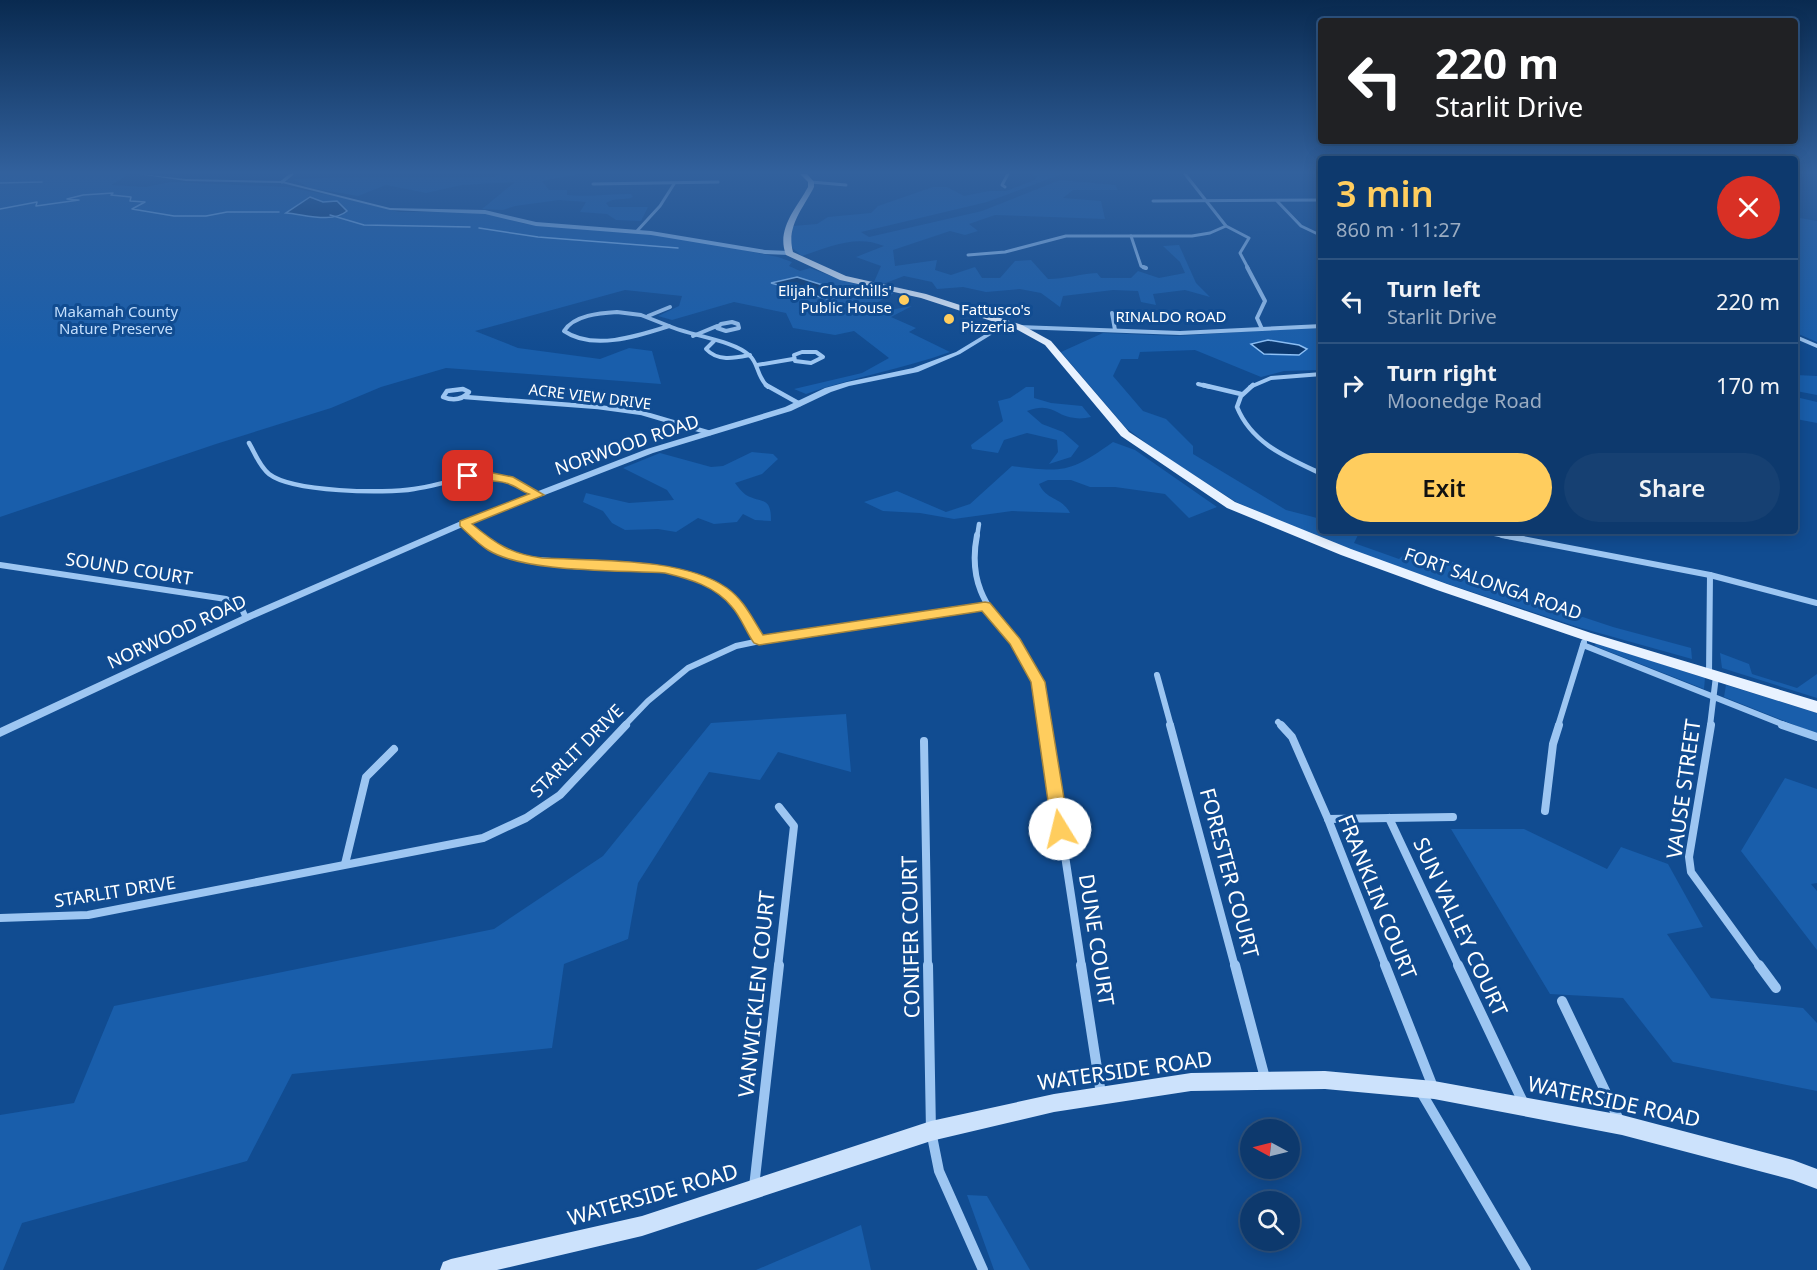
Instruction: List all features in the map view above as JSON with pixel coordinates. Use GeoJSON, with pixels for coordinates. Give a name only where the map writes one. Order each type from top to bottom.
{"type":"FeatureCollection","features":[{"type":"Feature","properties":{"kind":"main road"},"geometry":{"type":"LineString","coordinates":[[788,233],[786,245],[789,253]]}},
{"type":"Feature","properties":{"kind":"main road","name":"FORT SALONGA ROAD"},"geometry":{"type":"LineString","coordinates":[[789,253],[843,278],[923,296],[1013,325],[1048,343],[1125,434],[1231,505],[1346,552],[1585,640],[1713,675],[1817,707]]}},
{"type":"Feature","properties":{"kind":"main road","name":"WATERSIDE ROAD"},"geometry":{"type":"LineString","coordinates":[[451,1270],[622,1231],[931,1131],[1054,1103],[1191,1082],[1325,1080],[1426,1089],[1622,1125],[1782,1166],[1817,1179]]}},
{"type":"Feature","properties":{"kind":"street"},"geometry":{"type":"LineString","coordinates":[[657,233],[765,252],[789,253]]}},
{"type":"Feature","properties":{"kind":"street"},"geometry":{"type":"LineString","coordinates":[[968,255],[992,256],[1076,235],[1192,236],[1205,233]]}},
{"type":"Feature","properties":{"kind":"street"},"geometry":{"type":"LineString","coordinates":[[1241,233],[1249,237],[1240,253],[1265,301],[1257,318],[1262,329]]}},
{"type":"Feature","properties":{"kind":"street"},"geometry":{"type":"LineString","coordinates":[[1131,236],[1141,266],[1146,268]]}},
{"type":"Feature","properties":{"kind":"street"},"geometry":{"type":"LineString","coordinates":[[648,316],[670,307]]}},
{"type":"Feature","properties":{"kind":"street"},"geometry":{"type":"LineString","coordinates":[[670,326],[643,335],[609,340],[577,338],[564,331],[572,323],[594,315],[627,312],[648,316],[693,336],[738,347],[750,355],[757,365],[757,373],[761,380],[777,392],[800,404]]}},
{"type":"Feature","properties":{"kind":"street"},"geometry":{"type":"LineString","coordinates":[[1112,313],[1115,330]]}},
{"type":"Feature","properties":{"kind":"street"},"geometry":{"type":"LineString","coordinates":[[693,336],[717,326],[732,322],[740,326],[726,331],[719,330],[717,326]]}},
{"type":"Feature","properties":{"kind":"street","name":"RINALDO ROAD"},"geometry":{"type":"LineString","coordinates":[[1013,325],[1188,333],[1318,326]]}},
{"type":"Feature","properties":{"kind":"street","name":"NORWOOD ROAD"},"geometry":{"type":"LineString","coordinates":[[0,733],[246,618],[464,523],[650,451],[800,404],[828,390],[915,370],[958,353],[1013,325]]}},
{"type":"Feature","properties":{"kind":"street"},"geometry":{"type":"LineString","coordinates":[[1798,338],[1817,346]]}},
{"type":"Feature","properties":{"kind":"street"},"geometry":{"type":"LineString","coordinates":[[714,341],[706,349],[715,356],[732,358],[750,355]]}},
{"type":"Feature","properties":{"kind":"street"},"geometry":{"type":"LineString","coordinates":[[757,365],[793,359],[798,362],[811,363],[823,357],[820,353],[807,351],[797,353],[793,359]]}},
{"type":"Feature","properties":{"kind":"street"},"geometry":{"type":"LineString","coordinates":[[1318,374],[1269,378],[1241,394],[1237,407],[1245,426],[1264,442],[1318,472]]}},
{"type":"Feature","properties":{"kind":"street"},"geometry":{"type":"LineString","coordinates":[[1198,384],[1241,394]]}},
{"type":"Feature","properties":{"kind":"street","name":"ACRE VIEW DRIVE"},"geometry":{"type":"LineString","coordinates":[[465,397],[469,392],[463,389],[451,390],[443,395],[452,400],[465,397],[614,409],[642,413],[710,433]]}},
{"type":"Feature","properties":{"kind":"street"},"geometry":{"type":"LineString","coordinates":[[249,443],[266,471],[287,482],[371,492],[394,492],[468,476],[488,476],[509,480],[538,495]]}},
{"type":"Feature","properties":{"kind":"street"},"geometry":{"type":"LineString","coordinates":[[464,523],[492,548],[522,559],[665,569],[708,582],[724,591],[738,605],[759,640]]}},
{"type":"Feature","properties":{"kind":"street","name":"DUNE COURT"},"geometry":{"type":"LineString","coordinates":[[979,524],[974,552],[974,569],[985,606],[1016,642],[1038,682],[1101,1095]]}},
{"type":"Feature","properties":{"kind":"street"},"geometry":{"type":"LineString","coordinates":[[1507,534],[1710,575],[1817,603]]}},
{"type":"Feature","properties":{"kind":"street","name":"SOUND COURT"},"geometry":{"type":"LineString","coordinates":[[0,565],[225,599],[241,607],[246,618]]}},
{"type":"Feature","properties":{"kind":"street","name":"VAUSE STREET"},"geometry":{"type":"LineString","coordinates":[[1710,575],[1715,698],[1689,856],[1691,872],[1776,988]]}},
{"type":"Feature","properties":{"kind":"street","name":"STARLIT DRIVE"},"geometry":{"type":"LineString","coordinates":[[0,918],[88,915],[483,838],[516,824],[540,810],[568,787],[668,682],[689,667],[709,657],[759,640],[985,606]]}},
{"type":"Feature","properties":{"kind":"street"},"geometry":{"type":"LineString","coordinates":[[1545,811],[1553,744],[1585,640]]}},
{"type":"Feature","properties":{"kind":"street","name":"FORT SALONGA ROAD"},"geometry":{"type":"LineString","coordinates":[[1585,640],[1715,698],[1817,737]]}},
{"type":"Feature","properties":{"kind":"street","name":"FORESTER COURT"},"geometry":{"type":"LineString","coordinates":[[1157,675],[1266,1081]]}},
{"type":"Feature","properties":{"kind":"street","name":"FRANKLIN COURT"},"geometry":{"type":"LineString","coordinates":[[1278,722],[1293,737],[1328,819],[1426,1089],[1526,1270]]}},
{"type":"Feature","properties":{"kind":"street","name":"CONIFER COURT"},"geometry":{"type":"LineString","coordinates":[[924,741],[931,1131],[939,1171],[983,1270]]}},
{"type":"Feature","properties":{"kind":"street"},"geometry":{"type":"LineString","coordinates":[[345,864],[366,777],[394,750]]}},
{"type":"Feature","properties":{"kind":"street","name":"VANWICKLEN COURT"},"geometry":{"type":"LineString","coordinates":[[754,1190],[794,826],[779,807]]}},
{"type":"Feature","properties":{"kind":"street"},"geometry":{"type":"LineString","coordinates":[[1328,819],[1453,817]]}},
{"type":"Feature","properties":{"kind":"street","name":"SUN VALLEY COURT"},"geometry":{"type":"LineString","coordinates":[[1389,818],[1526,1107]]}},
{"type":"Feature","properties":{"kind":"street"},"geometry":{"type":"LineString","coordinates":[[1562,1000],[1622,1125]]}},
{"type":"Feature","properties":{"kind":"green space","name":"Makamah County Nature Preserve"},"geometry":{"type":"Polygon","coordinates":[[[0,233],[634,233],[678,237],[778,257],[792,262],[789,266],[800,271],[810,268],[844,281],[894,293],[871,306],[885,311],[912,306],[891,317],[916,328],[909,332],[950,352],[806,394],[794,389],[862,373],[889,358],[854,331],[835,335],[793,328],[786,313],[734,302],[672,320],[658,316],[679,306],[682,296],[625,290],[475,331],[518,348],[600,359],[629,348],[652,351],[661,384],[446,368],[381,387],[331,408],[0,517],[0,233]]]}},
{"type":"Feature","properties":{"kind":"green space"},"geometry":{"type":"Polygon","coordinates":[[[792,233],[863,233],[869,237],[885,233],[943,233],[893,250],[895,266],[937,260],[935,270],[951,275],[975,267],[982,278],[1000,278],[1015,261],[1031,260],[1048,279],[1097,273],[1101,278],[1131,278],[1138,271],[1159,278],[1185,273],[1180,262],[1163,246],[1179,245],[1196,283],[1210,297],[1185,290],[1153,294],[1156,305],[1141,302],[1138,291],[1113,290],[1063,296],[1060,307],[1041,293],[1020,289],[986,292],[963,287],[937,289],[932,282],[904,276],[883,284],[874,282],[881,266],[856,257],[884,246],[874,243],[863,241],[843,243],[802,256],[790,246],[792,233]]]}},
{"type":"Feature","properties":{"kind":"green space"},"geometry":{"type":"Polygon","coordinates":[[[1798,233],[1817,233],[1817,342],[1798,334],[1798,233]]]}},
{"type":"Feature","properties":{"kind":"green space"},"geometry":{"type":"Polygon","coordinates":[[[1318,327],[1318,370],[1284,371],[1261,377],[1195,350],[1140,352],[1138,359],[1121,359],[1113,376],[1143,411],[1166,419],[1193,446],[1193,454],[1286,510],[1318,518],[1318,534],[1358,534],[1354,543],[1399,559],[1410,549],[1470,567],[1468,579],[1613,627],[1691,648],[1692,659],[1581,628],[1445,583],[1347,549],[1236,502],[1161,454],[1126,428],[1061,352],[1103,333],[1177,336],[1318,327]]]}},
{"type":"Feature","properties":{"kind":"green space"},"geometry":{"type":"Polygon","coordinates":[[[1798,375],[1817,376],[1817,395],[1798,391],[1798,375]]]}},
{"type":"Feature","properties":{"kind":"green space"},"geometry":{"type":"Polygon","coordinates":[[[1026,387],[1034,387],[1034,398],[1051,403],[1082,406],[1091,417],[1069,417],[1043,408],[1027,411],[1042,424],[1063,432],[1079,446],[1071,457],[1049,464],[1058,452],[1057,440],[1027,433],[1004,440],[998,453],[972,449],[971,445],[1003,421],[998,401],[1010,398],[1026,387]]]}},
{"type":"Feature","properties":{"kind":"green space"},"geometry":{"type":"Polygon","coordinates":[[[1798,397],[1817,402],[1817,423],[1798,419],[1798,397]]]}},
{"type":"Feature","properties":{"kind":"green space"},"geometry":{"type":"Polygon","coordinates":[[[1113,442],[1135,450],[1217,507],[1189,518],[1165,494],[1115,487],[1090,487],[1071,480],[1048,480],[1039,484],[1070,513],[1012,511],[954,519],[920,513],[883,511],[864,502],[897,491],[946,512],[970,504],[1012,466],[1044,469],[1066,468],[1087,459],[1113,442]]]}},
{"type":"Feature","properties":{"kind":"green space"},"geometry":{"type":"Polygon","coordinates":[[[752,452],[773,454],[778,459],[762,474],[735,483],[746,495],[768,504],[771,521],[755,520],[743,514],[737,522],[714,524],[698,518],[676,532],[658,529],[625,530],[612,523],[603,511],[583,502],[586,493],[629,503],[674,500],[667,490],[623,468],[660,453],[711,467],[723,466],[752,452]]]}},
{"type":"Feature","properties":{"kind":"green space"},"geometry":{"type":"Polygon","coordinates":[[[1596,643],[1705,678],[1704,689],[1595,646],[1596,643]]]}},
{"type":"Feature","properties":{"kind":"green space"},"geometry":{"type":"Polygon","coordinates":[[[1720,653],[1749,664],[1752,674],[1797,688],[1817,674],[1817,698],[1722,668],[1720,653]]]}},
{"type":"Feature","properties":{"kind":"green space"},"geometry":{"type":"Polygon","coordinates":[[[1726,685],[1817,713],[1817,734],[1724,697],[1726,685]]]}},
{"type":"Feature","properties":{"kind":"green space"},"geometry":{"type":"Polygon","coordinates":[[[846,714],[851,772],[778,752],[760,780],[709,772],[638,883],[628,939],[564,964],[552,1048],[292,1074],[247,1161],[22,1223],[3,1270],[0,1270],[0,1115],[74,1103],[114,1006],[494,929],[603,856],[711,723],[846,714]]]}},
{"type":"Feature","properties":{"kind":"green space"},"geometry":{"type":"Polygon","coordinates":[[[1785,778],[1817,789],[1817,883],[1811,884],[1817,891],[1817,950],[1741,851],[1785,778]]]}},
{"type":"Feature","properties":{"kind":"green space"},"geometry":{"type":"Polygon","coordinates":[[[1451,829],[1524,829],[1607,869],[1621,847],[1668,864],[1703,927],[1667,934],[1711,998],[1803,1008],[1817,1023],[1817,1091],[1673,1062],[1623,998],[1550,994],[1451,829]]]}},
{"type":"Feature","properties":{"kind":"green space"},"geometry":{"type":"Polygon","coordinates":[[[967,1195],[987,1196],[1030,1270],[994,1270],[967,1195]]]}},
{"type":"Feature","properties":{"kind":"green space"},"geometry":{"type":"Polygon","coordinates":[[[861,1225],[871,1270],[756,1270],[861,1225]]]}},
{"type":"Feature","properties":{"kind":"shaded area"},"geometry":{"type":"Polygon","coordinates":[[[797,277],[845,292],[831,300],[771,283],[797,277]]]}},
{"type":"Feature","properties":{"kind":"shaded area"},"geometry":{"type":"Polygon","coordinates":[[[1268,340],[1299,345],[1307,349],[1299,355],[1264,354],[1251,344],[1268,340]]]}},
{"type":"Feature","properties":{"kind":"waterway"},"geometry":{"type":"LineString","coordinates":[[514,233],[678,248]]}},
{"type":"Feature","properties":{"kind":"place","name":"Elijah Churchills' Public House"},"geometry":{"type":"Point","coordinates":[904,300]}},
{"type":"Feature","properties":{"kind":"place","name":"Fattusco's Pizzeria"},"geometry":{"type":"Point","coordinates":[949,319]}},
{"type":"Feature","properties":{"kind":"route"},"geometry":{"type":"LineString","coordinates":[[468,476],[488,476],[509,480],[525,486],[538,495],[464,523],[492,548],[522,559],[542,562],[665,569],[689,575],[724,591],[738,605],[759,640],[985,606],[1016,642],[1030,663],[1038,682],[1060,829]]}}]}
